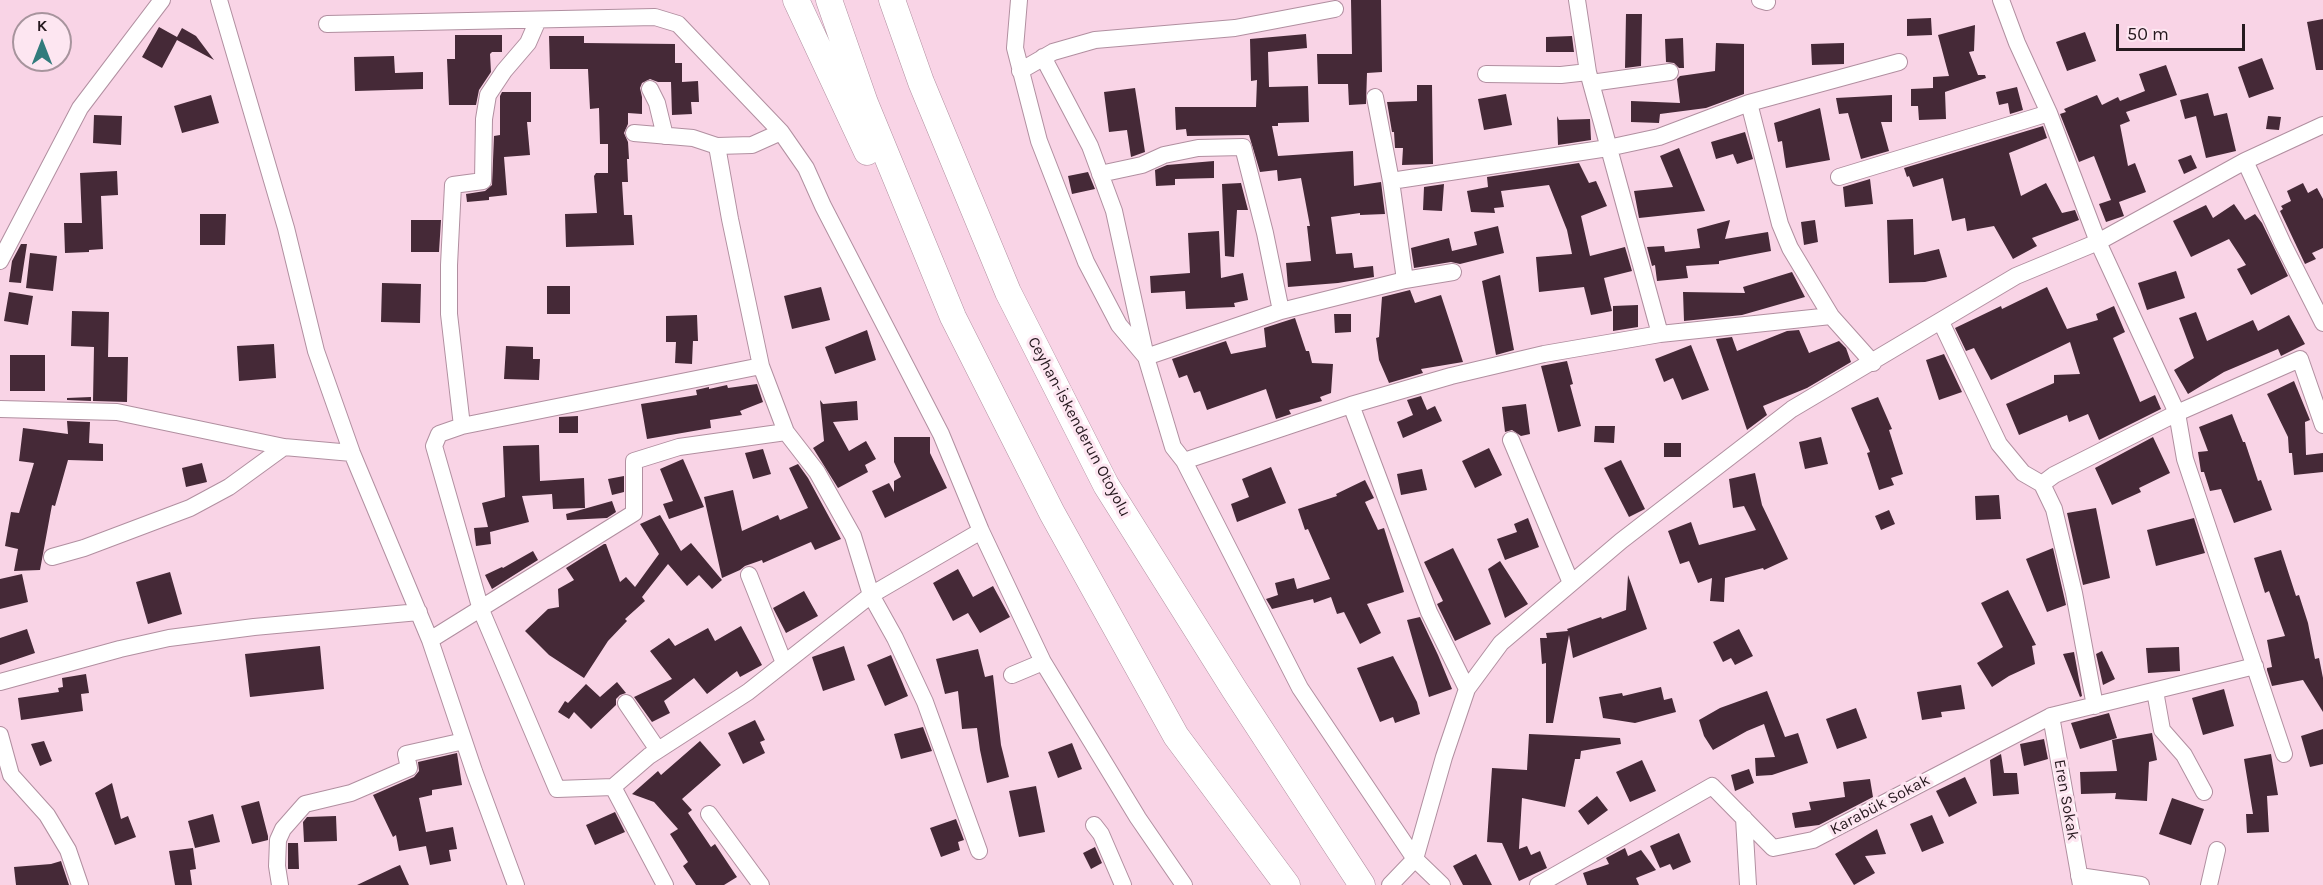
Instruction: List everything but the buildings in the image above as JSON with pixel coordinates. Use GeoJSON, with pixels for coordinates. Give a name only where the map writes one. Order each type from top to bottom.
{"type":"FeatureCollection","features":[{"type":"Feature","properties":{"kind":"highway"},"geometry":{"type":"LineString","coordinates":[[796,0],[947,324],[1176,736],[1287,885]]}},
{"type":"Feature","properties":{"kind":"highway"},"geometry":{"type":"LineString","coordinates":[[829,0],[865,103],[953,317],[1053,513]]}},
{"type":"Feature","properties":{"kind":"highway","name":"Ceyhan-İskenderun Otoyolu"},"geometry":{"type":"LineString","coordinates":[[892,0],[921,82],[1008,292],[1106,485],[1234,689],[1361,884]]}},
{"type":"Feature","properties":{"kind":"street"},"geometry":{"type":"LineString","coordinates":[[0,261],[80,108],[162,0]]}},
{"type":"Feature","properties":{"kind":"street"},"geometry":{"type":"LineString","coordinates":[[219,0],[286,228],[315,351],[352,453],[430,640],[515,885]]}},
{"type":"Feature","properties":{"kind":"street"},"geometry":{"type":"LineString","coordinates":[[1019,0],[1015,48],[1039,141],[1086,262],[1119,325],[1146,357]]}},
{"type":"Feature","properties":{"kind":"street"},"geometry":{"type":"LineString","coordinates":[[1577,0],[1589,78],[1660,334]]}},
{"type":"Feature","properties":{"kind":"street"},"geometry":{"type":"LineString","coordinates":[[2001,0],[2017,43],[2049,113],[2098,242],[2177,413],[2185,459],[2284,754]]}},
{"type":"Feature","properties":{"kind":"street"},"geometry":{"type":"LineString","coordinates":[[1020,71],[1053,51],[1095,40],[1235,28],[1335,9]]}},
{"type":"Feature","properties":{"kind":"street"},"geometry":{"type":"LineString","coordinates":[[327,24],[655,17],[678,24],[781,132],[806,168],[823,206],[941,434],[981,531],[1043,662],[1138,818],[1184,885]]}},
{"type":"Feature","properties":{"kind":"street"},"geometry":{"type":"LineString","coordinates":[[462,426],[449,314],[453,185],[483,181],[484,119],[488,95],[504,71],[528,43],[538,20]]}},
{"type":"Feature","properties":{"kind":"street"},"geometry":{"type":"LineString","coordinates":[[1043,57],[1090,146],[1114,211],[1146,357],[1173,447],[1184,461],[1300,688],[1415,859],[1442,885]]}},
{"type":"Feature","properties":{"kind":"street"},"geometry":{"type":"LineString","coordinates":[[1391,181],[1608,148],[1659,137],[1749,103],[1899,62]]}},
{"type":"Feature","properties":{"kind":"street"},"geometry":{"type":"LineString","coordinates":[[1486,74],[1560,75],[1589,78],[1670,72]]}},
{"type":"Feature","properties":{"kind":"street"},"geometry":{"type":"LineString","coordinates":[[650,89],[657,103],[665,136]]}},
{"type":"Feature","properties":{"kind":"street"},"geometry":{"type":"LineString","coordinates":[[1375,97],[1391,181],[1405,280]]}},
{"type":"Feature","properties":{"kind":"street"},"geometry":{"type":"LineString","coordinates":[[1749,103],[1783,232],[1790,248],[1831,316],[1873,363]]}},
{"type":"Feature","properties":{"kind":"street"},"geometry":{"type":"LineString","coordinates":[[1839,177],[2049,113]]}},
{"type":"Feature","properties":{"kind":"street"},"geometry":{"type":"LineString","coordinates":[[1390,885],[1415,859],[1444,757],[1467,689],[1501,643],[1621,541],[1791,409],[1873,363],[2016,276],[2098,242],[2245,162],[2323,125]]}},
{"type":"Feature","properties":{"kind":"street"},"geometry":{"type":"LineString","coordinates":[[634,133],[693,138],[717,146],[752,145],[781,132]]}},
{"type":"Feature","properties":{"kind":"street"},"geometry":{"type":"LineString","coordinates":[[717,146],[762,366],[786,432],[817,472],[853,536],[871,595],[895,638],[924,702],[979,851]]}},
{"type":"Feature","properties":{"kind":"street"},"geometry":{"type":"LineString","coordinates":[[1100,174],[1142,165],[1164,155],[1198,148],[1242,147],[1265,233],[1281,311]]}},
{"type":"Feature","properties":{"kind":"street"},"geometry":{"type":"LineString","coordinates":[[2245,162],[2323,323]]}},
{"type":"Feature","properties":{"kind":"street"},"geometry":{"type":"LineString","coordinates":[[1146,357],[1281,311],[1405,280],[1453,272]]}},
{"type":"Feature","properties":{"kind":"street"},"geometry":{"type":"LineString","coordinates":[[1184,461],[1351,405],[1451,376],[1544,354],[1660,334],[1831,316]]}},
{"type":"Feature","properties":{"kind":"street"},"geometry":{"type":"LineString","coordinates":[[1941,322],[1999,444],[2023,473],[2042,484],[2054,509],[2074,592],[2095,706]]}},
{"type":"Feature","properties":{"kind":"street"},"geometry":{"type":"LineString","coordinates":[[2042,484],[2054,475],[2177,413],[2300,360],[2323,425]]}},
{"type":"Feature","properties":{"kind":"street"},"geometry":{"type":"LineString","coordinates":[[762,366],[462,426],[439,434],[434,446],[481,610],[557,789],[613,787],[658,750],[748,692],[871,595],[981,531]]}},
{"type":"Feature","properties":{"kind":"street"},"geometry":{"type":"LineString","coordinates":[[1351,405],[1429,612],[1467,689]]}},
{"type":"Feature","properties":{"kind":"street"},"geometry":{"type":"LineString","coordinates":[[0,409],[117,412],[284,447],[352,453]]}},
{"type":"Feature","properties":{"kind":"street"},"geometry":{"type":"LineString","coordinates":[[430,640],[634,513],[634,461],[679,447],[786,432]]}},
{"type":"Feature","properties":{"kind":"street"},"geometry":{"type":"LineString","coordinates":[[1511,440],[1571,583]]}},
{"type":"Feature","properties":{"kind":"street"},"geometry":{"type":"LineString","coordinates":[[52,557],[84,548],[190,508],[228,487],[284,447]]}},
{"type":"Feature","properties":{"kind":"street"},"geometry":{"type":"LineString","coordinates":[[749,574],[784,663]]}},
{"type":"Feature","properties":{"kind":"street"},"geometry":{"type":"LineString","coordinates":[[0,682],[169,638],[419,612]]}},
{"type":"Feature","properties":{"kind":"street"},"geometry":{"type":"LineString","coordinates":[[1012,675],[1043,662]]}},
{"type":"Feature","properties":{"kind":"street","name":"Karabük Sokak"},"geometry":{"type":"LineString","coordinates":[[1538,885],[1712,786],[1773,848],[1813,840],[2051,716],[2255,666]]}},
{"type":"Feature","properties":{"kind":"street"},"geometry":{"type":"LineString","coordinates":[[2155,691],[2162,730],[2184,755],[2204,792]]}},
{"type":"Feature","properties":{"kind":"street"},"geometry":{"type":"LineString","coordinates":[[626,703],[658,750]]}},
{"type":"Feature","properties":{"kind":"street","name":"Eren Sokak"},"geometry":{"type":"LineString","coordinates":[[2051,716],[2080,880]]}},
{"type":"Feature","properties":{"kind":"street"},"geometry":{"type":"LineString","coordinates":[[0,735],[12,775],[46,815],[68,850],[80,885]]}},
{"type":"Feature","properties":{"kind":"street"},"geometry":{"type":"LineString","coordinates":[[280,885],[277,866],[278,840],[283,829],[305,804],[351,793],[409,768],[406,754],[464,741]]}},
{"type":"Feature","properties":{"kind":"street"},"geometry":{"type":"LineString","coordinates":[[613,787],[665,885]]}},
{"type":"Feature","properties":{"kind":"street"},"geometry":{"type":"LineString","coordinates":[[709,814],[761,885]]}},
{"type":"Feature","properties":{"kind":"street"},"geometry":{"type":"LineString","coordinates":[[1744,818],[1748,885]]}},
{"type":"Feature","properties":{"kind":"street"},"geometry":{"type":"LineString","coordinates":[[1094,825],[1101,834],[1123,885]]}},
{"type":"Feature","properties":{"kind":"street"},"geometry":{"type":"LineString","coordinates":[[2209,885],[2217,850]]}},
{"type":"Feature","properties":{"kind":"street"},"geometry":{"type":"LineString","coordinates":[[2080,880],[2140,885]]}}]}
